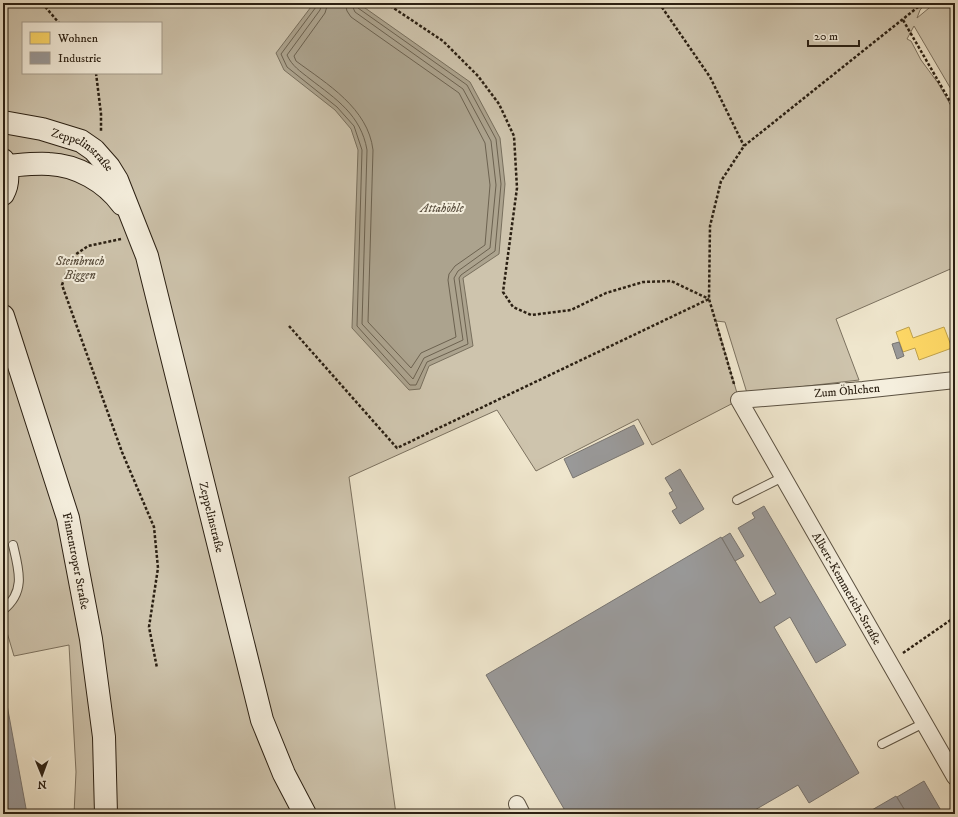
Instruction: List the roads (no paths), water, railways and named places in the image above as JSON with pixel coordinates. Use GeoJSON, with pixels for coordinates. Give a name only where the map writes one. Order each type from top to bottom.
{"type":"FeatureCollection","features":[{"type":"Feature","properties":{"kind":"main road","name":"Zeppelinstraße"},"geometry":{"type":"LineString","coordinates":[[3,122],[62,134],[81,141],[94,150],[109,167],[117,180],[147,256],[262,720],[284,774],[305,814]]}},
{"type":"Feature","properties":{"kind":"main road","name":"Zeppelinstraße"},"geometry":{"type":"LineString","coordinates":[[4,163],[50,164],[75,170],[98,181],[115,194],[130,215]]}},
{"type":"Feature","properties":{"kind":"main road"},"geometry":{"type":"LineString","coordinates":[[3,194],[8,177],[4,163]]}},
{"type":"Feature","properties":{"kind":"main road","name":"Finnentroper Straße"},"geometry":{"type":"LineString","coordinates":[[3,316],[68,518],[92,639],[104,738],[106,814]]}},
{"type":"Feature","properties":{"kind":"street","name":"Zum Öhlchen"},"geometry":{"type":"LineString","coordinates":[[739,400],[863,390],[955,380]]}},
{"type":"Feature","properties":{"kind":"street","name":"Albert-Kemmerich-Straße"},"geometry":{"type":"LineString","coordinates":[[739,400],[955,777]]}},
{"type":"Feature","properties":{"kind":"lane"},"geometry":{"type":"LineString","coordinates":[[736,500],[783,477]]}},
{"type":"Feature","properties":{"kind":"lane"},"geometry":{"type":"LineString","coordinates":[[3,610],[10,605],[18,591],[19,570],[13,545]]}},
{"type":"Feature","properties":{"kind":"lane"},"geometry":{"type":"LineString","coordinates":[[882,744],[924,723]]}},
{"type":"Feature","properties":{"kind":"water"},"geometry":{"type":"Polygon","coordinates":[[[314,3],[358,3],[470,82],[500,138],[505,184],[499,254],[463,278],[473,346],[429,366],[420,389],[409,390],[352,328],[358,150],[351,129],[335,110],[284,70],[276,53],[314,3]]]}},
{"type":"Feature","properties":{"kind":"park label","name":"Attahöhle"},"geometry":{"type":"Point","coordinates":[442,208]}},
{"type":"Feature","properties":{"kind":"park label","name":"Steinbruch Biggen"},"geometry":{"type":"Point","coordinates":[80,268]}}]}
